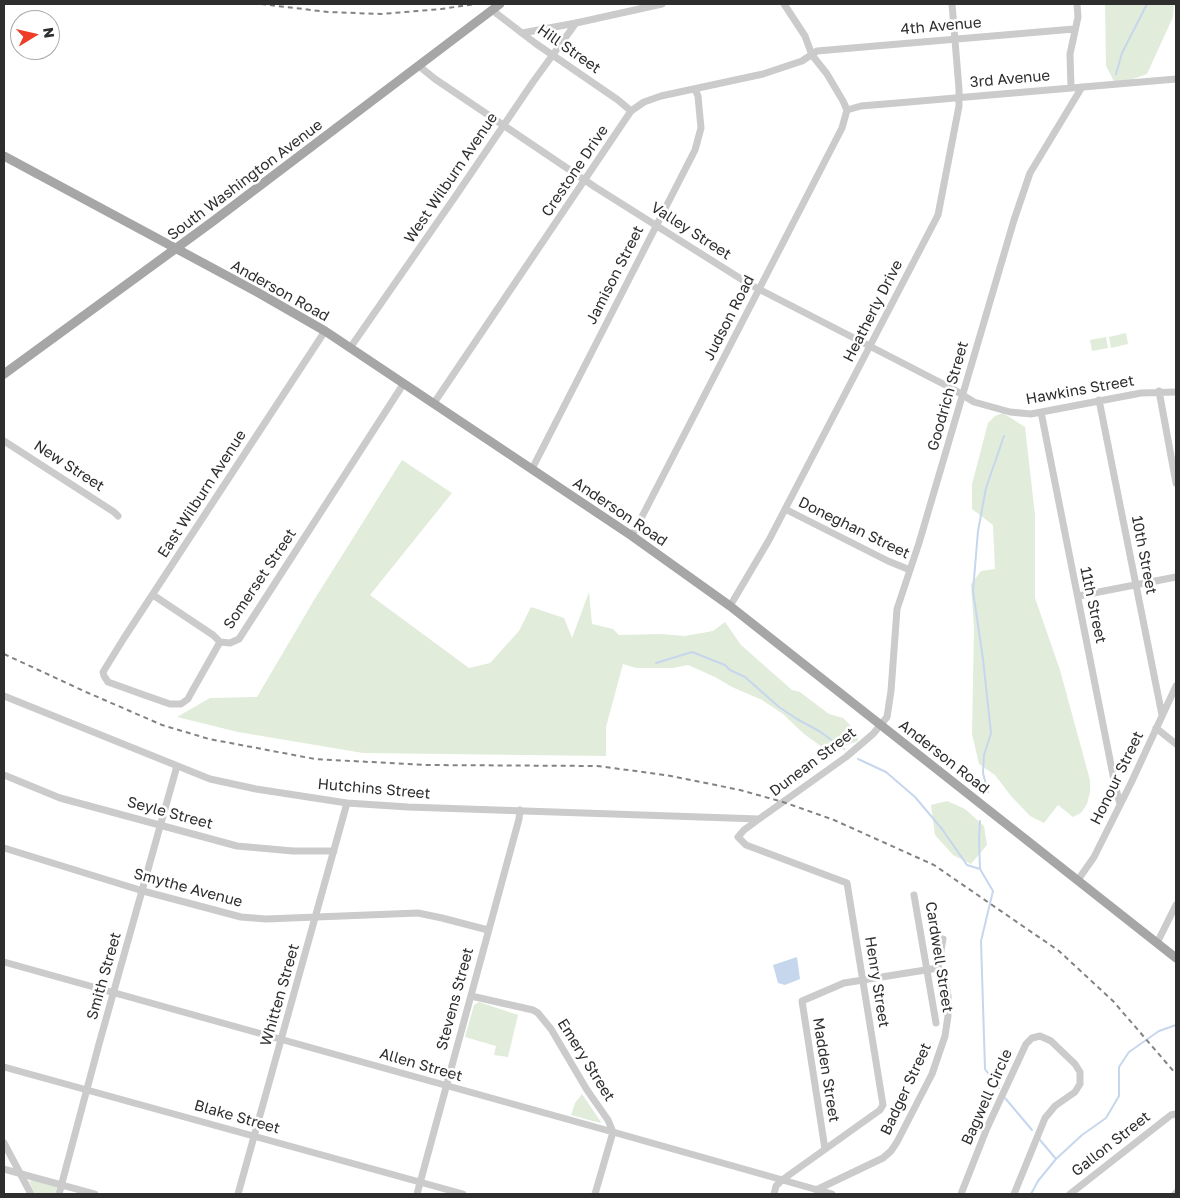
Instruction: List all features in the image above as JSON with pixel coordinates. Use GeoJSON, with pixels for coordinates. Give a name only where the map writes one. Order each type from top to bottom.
{"type":"FeatureCollection","features":[{"type":"Feature","properties":{"kind":"main road","name":"South Washington Avenue"},"geometry":{"type":"LineString","coordinates":[[4,374],[176,249],[500,4]]}},
{"type":"Feature","properties":{"kind":"main road","name":"Anderson Road"},"geometry":{"type":"LineString","coordinates":[[4,156],[257,292],[325,331],[632,536],[730,606],[1176,958]]}},
{"type":"Feature","properties":{"kind":"street"},"geometry":{"type":"LineString","coordinates":[[522,33],[662,4]]}},
{"type":"Feature","properties":{"kind":"street"},"geometry":{"type":"LineString","coordinates":[[784,4],[805,36],[812,55],[827,74],[847,110]]}},
{"type":"Feature","properties":{"kind":"street","name":"Heatherly Drive"},"geometry":{"type":"LineString","coordinates":[[730,606],[785,510],[938,215],[959,98],[952,4]]}},
{"type":"Feature","properties":{"kind":"street"},"geometry":{"type":"LineString","coordinates":[[1071,88],[1070,54],[1078,17],[1077,4]]}},
{"type":"Feature","properties":{"kind":"street","name":"Hill Street"},"geometry":{"type":"LineString","coordinates":[[492,10],[552,55],[618,100],[630,111]]}},
{"type":"Feature","properties":{"kind":"street","name":"West Wilburn Avenue"},"geometry":{"type":"LineString","coordinates":[[350,348],[576,23]]}},
{"type":"Feature","properties":{"kind":"street","name":"4th Avenue"},"geometry":{"type":"LineString","coordinates":[[812,55],[817,51],[827,50],[1074,29]]}},
{"type":"Feature","properties":{"kind":"street","name":"Crestone Drive"},"geometry":{"type":"LineString","coordinates":[[434,403],[630,111],[654,98],[764,74],[802,61],[812,55]]}},
{"type":"Feature","properties":{"kind":"street","name":"Valley Street"},"geometry":{"type":"LineString","coordinates":[[418,66],[585,180],[759,289],[963,395]]}},
{"type":"Feature","properties":{"kind":"street","name":"3rd Avenue"},"geometry":{"type":"LineString","coordinates":[[847,110],[861,106],[1176,79]]}},
{"type":"Feature","properties":{"kind":"street","name":"Goodrich Street"},"geometry":{"type":"LineString","coordinates":[[882,726],[887,717],[890,700],[897,609],[1024,190],[1038,160],[1082,87]]}},
{"type":"Feature","properties":{"kind":"street","name":"Jamison Street"},"geometry":{"type":"LineString","coordinates":[[532,469],[699,141],[701,122],[696,89]]}},
{"type":"Feature","properties":{"kind":"street","name":"Judson Road"},"geometry":{"type":"LineString","coordinates":[[632,536],[842,128],[847,110]]}},
{"type":"Feature","properties":{"kind":"street","name":"East Wilburn Avenue"},"geometry":{"type":"LineString","coordinates":[[103,672],[325,331]]}},
{"type":"Feature","properties":{"kind":"street","name":"Somerset Street"},"geometry":{"type":"LineString","coordinates":[[103,672],[106,680],[112,683],[170,704],[181,704],[188,699],[220,642],[230,643],[239,639],[404,383]]}},
{"type":"Feature","properties":{"kind":"street"},"geometry":{"type":"LineString","coordinates":[[1159,391],[1176,483]]}},
{"type":"Feature","properties":{"kind":"street","name":"Hawkins Street"},"geometry":{"type":"LineString","coordinates":[[963,395],[974,402],[1010,412],[1031,414],[1141,392],[1176,392]]}},
{"type":"Feature","properties":{"kind":"street","name":"10th Street"},"geometry":{"type":"LineString","coordinates":[[1099,400],[1162,715]]}},
{"type":"Feature","properties":{"kind":"street","name":"11th Street"},"geometry":{"type":"LineString","coordinates":[[1042,412],[1120,804]]}},
{"type":"Feature","properties":{"kind":"street","name":"New Street"},"geometry":{"type":"LineString","coordinates":[[4,441],[118,516]]}},
{"type":"Feature","properties":{"kind":"street","name":"Doneghan Street"},"geometry":{"type":"LineString","coordinates":[[785,510],[910,570]]}},
{"type":"Feature","properties":{"kind":"street"},"geometry":{"type":"LineString","coordinates":[[1078,596],[1176,577]]}},
{"type":"Feature","properties":{"kind":"street"},"geometry":{"type":"LineString","coordinates":[[153,595],[206,630],[220,642]]}},
{"type":"Feature","properties":{"kind":"street","name":"Honour Street"},"geometry":{"type":"LineString","coordinates":[[1078,880],[1094,856],[1176,686]]}},
{"type":"Feature","properties":{"kind":"street","name":"Hutchins Street"},"geometry":{"type":"LineString","coordinates":[[4,696],[222,783],[256,790],[347,803],[759,819]]}},
{"type":"Feature","properties":{"kind":"street","name":"Dunean Street"},"geometry":{"type":"LineString","coordinates":[[759,819],[846,757],[882,726]]}},
{"type":"Feature","properties":{"kind":"street"},"geometry":{"type":"LineString","coordinates":[[1156,728],[1176,744]]}},
{"type":"Feature","properties":{"kind":"street","name":"Smith Street"},"geometry":{"type":"LineString","coordinates":[[59,1194],[177,766]]}},
{"type":"Feature","properties":{"kind":"street","name":"Seyle Street"},"geometry":{"type":"LineString","coordinates":[[4,775],[60,798],[237,846],[293,851],[334,851]]}},
{"type":"Feature","properties":{"kind":"street","name":"Whitten Street"},"geometry":{"type":"LineString","coordinates":[[238,1194],[347,803]]}},
{"type":"Feature","properties":{"kind":"street","name":"Stevens Street"},"geometry":{"type":"LineString","coordinates":[[417,1194],[520,810]]}},
{"type":"Feature","properties":{"kind":"street","name":"Henry Street"},"geometry":{"type":"LineString","coordinates":[[759,819],[740,834],[738,837],[742,842],[847,883],[882,1095],[882,1108],[782,1180]]}},
{"type":"Feature","properties":{"kind":"street","name":"Smythe Avenue"},"geometry":{"type":"LineString","coordinates":[[4,848],[143,891],[241,917],[266,919],[418,913],[488,930]]}},
{"type":"Feature","properties":{"kind":"street","name":"Cardwell Street"},"geometry":{"type":"LineString","coordinates":[[914,894],[936,1023]]}},
{"type":"Feature","properties":{"kind":"street"},"geometry":{"type":"LineString","coordinates":[[1157,943],[1176,905]]}},
{"type":"Feature","properties":{"kind":"street"},"geometry":{"type":"LineString","coordinates":[[863,980],[926,968],[938,968],[943,939]]}},
{"type":"Feature","properties":{"kind":"street","name":"Allen Street"},"geometry":{"type":"LineString","coordinates":[[4,962],[832,1194]]}},
{"type":"Feature","properties":{"kind":"street","name":"Badger Street"},"geometry":{"type":"LineString","coordinates":[[816,1190],[883,1158],[897,1142],[932,1074],[945,1036],[948,1016],[948,994],[943,973],[938,968]]}},
{"type":"Feature","properties":{"kind":"street","name":"Madden Street"},"geometry":{"type":"LineString","coordinates":[[825,1149],[802,1002],[837,985],[863,980]]}},
{"type":"Feature","properties":{"kind":"street","name":"Emery Street"},"geometry":{"type":"LineString","coordinates":[[471,996],[533,1010],[538,1013],[551,1029],[587,1090],[608,1120],[613,1132]]}},
{"type":"Feature","properties":{"kind":"street","name":"Bagwell Circle"},"geometry":{"type":"LineString","coordinates":[[961,1194],[987,1128],[1026,1044],[1032,1038],[1040,1036],[1051,1040],[1075,1064],[1081,1078],[1075,1092],[1055,1106],[1045,1118],[1014,1194]]}},
{"type":"Feature","properties":{"kind":"street","name":"Blake Street"},"geometry":{"type":"LineString","coordinates":[[4,1067],[463,1194]]}},
{"type":"Feature","properties":{"kind":"street","name":"Gallon Street"},"geometry":{"type":"LineString","coordinates":[[1070,1194],[1173,1115]]}},
{"type":"Feature","properties":{"kind":"street"},"geometry":{"type":"LineString","coordinates":[[595,1194],[613,1132]]}},
{"type":"Feature","properties":{"kind":"street"},"geometry":{"type":"LineString","coordinates":[[4,1143],[31,1194]]}},
{"type":"Feature","properties":{"kind":"street"},"geometry":{"type":"LineString","coordinates":[[4,1169],[96,1194]]}},
{"type":"Feature","properties":{"kind":"street"},"geometry":{"type":"LineString","coordinates":[[774,1194],[776,1186],[782,1180]]}},
{"type":"Feature","properties":{"kind":"green space"},"geometry":{"type":"Polygon","coordinates":[[[1105,4],[1174,4],[1173,17],[1147,74],[1116,85],[1106,66],[1105,4]]]}},
{"type":"Feature","properties":{"kind":"green space"},"geometry":{"type":"Polygon","coordinates":[[[1126,333],[1128,344],[1111,348],[1109,337],[1126,333]]]}},
{"type":"Feature","properties":{"kind":"green space"},"geometry":{"type":"Polygon","coordinates":[[[1106,337],[1108,348],[1092,351],[1090,340],[1106,337]]]}},
{"type":"Feature","properties":{"kind":"green space"},"geometry":{"type":"Polygon","coordinates":[[[1003,413],[1025,427],[1035,515],[1035,598],[1060,670],[1090,780],[1087,804],[1081,813],[1073,817],[1058,805],[1044,823],[1030,816],[995,775],[979,764],[972,734],[974,629],[971,584],[981,571],[995,569],[993,525],[972,509],[972,484],[988,423],[995,416],[1003,413]]]}},
{"type":"Feature","properties":{"kind":"green space"},"geometry":{"type":"Polygon","coordinates":[[[402,460],[452,493],[370,595],[469,668],[490,663],[519,631],[531,607],[564,618],[572,638],[589,592],[592,624],[613,629],[619,635],[661,634],[685,636],[713,631],[725,622],[741,645],[792,690],[800,692],[829,714],[843,718],[857,732],[858,741],[829,752],[804,734],[783,714],[762,700],[688,665],[673,668],[636,668],[623,664],[606,727],[606,756],[363,753],[238,732],[177,717],[210,698],[257,697],[314,600],[402,460]]]}},
{"type":"Feature","properties":{"kind":"green space"},"geometry":{"type":"Polygon","coordinates":[[[947,801],[965,809],[984,826],[987,845],[971,864],[953,855],[935,835],[931,805],[947,801]]]}},
{"type":"Feature","properties":{"kind":"green space"},"geometry":{"type":"Polygon","coordinates":[[[479,1002],[518,1015],[508,1057],[494,1055],[496,1046],[465,1037],[474,1005],[479,1002]]]}},
{"type":"Feature","properties":{"kind":"green space"},"geometry":{"type":"Polygon","coordinates":[[[582,1094],[600,1123],[571,1115],[575,1103],[582,1094]]]}},
{"type":"Feature","properties":{"kind":"green space"},"geometry":{"type":"Polygon","coordinates":[[[33,1180],[57,1187],[55,1194],[35,1194],[29,1181],[33,1180]]]}},
{"type":"Feature","properties":{"kind":"water"},"geometry":{"type":"Polygon","coordinates":[[[797,957],[800,979],[785,985],[778,983],[773,965],[797,957]]]}},
{"type":"Feature","properties":{"kind":"waterway"},"geometry":{"type":"LineString","coordinates":[[1116,74],[1122,53],[1147,4]]}},
{"type":"Feature","properties":{"kind":"waterway"},"geometry":{"type":"LineString","coordinates":[[988,792],[983,773],[984,755],[991,733],[973,591],[978,531],[986,488],[1004,436]]}},
{"type":"Feature","properties":{"kind":"waterway"},"geometry":{"type":"LineString","coordinates":[[656,663],[692,652],[725,665],[730,670],[745,677],[779,707],[819,731],[844,749]]}},
{"type":"Feature","properties":{"kind":"waterway"},"geometry":{"type":"LineString","coordinates":[[858,759],[886,772],[915,797],[942,829],[967,865],[980,869]]}},
{"type":"Feature","properties":{"kind":"waterway"},"geometry":{"type":"LineString","coordinates":[[980,821],[980,869],[993,891],[981,941],[985,1069],[999,1088]]}},
{"type":"Feature","properties":{"kind":"waterway"},"geometry":{"type":"LineString","coordinates":[[1031,1194],[1038,1181],[1056,1159],[1082,1135],[1106,1118],[1119,1096],[1119,1067],[1129,1052],[1159,1031],[1176,1025]]}},
{"type":"Feature","properties":{"kind":"waterway"},"geometry":{"type":"LineString","coordinates":[[1005,1098],[1032,1130]]}},
{"type":"Feature","properties":{"kind":"waterway"},"geometry":{"type":"LineString","coordinates":[[1040,1140],[1056,1159]]}},
{"type":"Feature","properties":{"kind":"railway"},"geometry":{"type":"LineString","coordinates":[[261,4],[328,12],[381,14],[476,4]]}},
{"type":"Feature","properties":{"kind":"railway"},"geometry":{"type":"LineString","coordinates":[[4,654],[162,725],[209,739],[315,759],[425,765],[597,766],[628,770],[671,776],[740,790],[783,802],[834,820],[934,865],[1059,951],[1113,1001],[1176,1074]]}}]}
